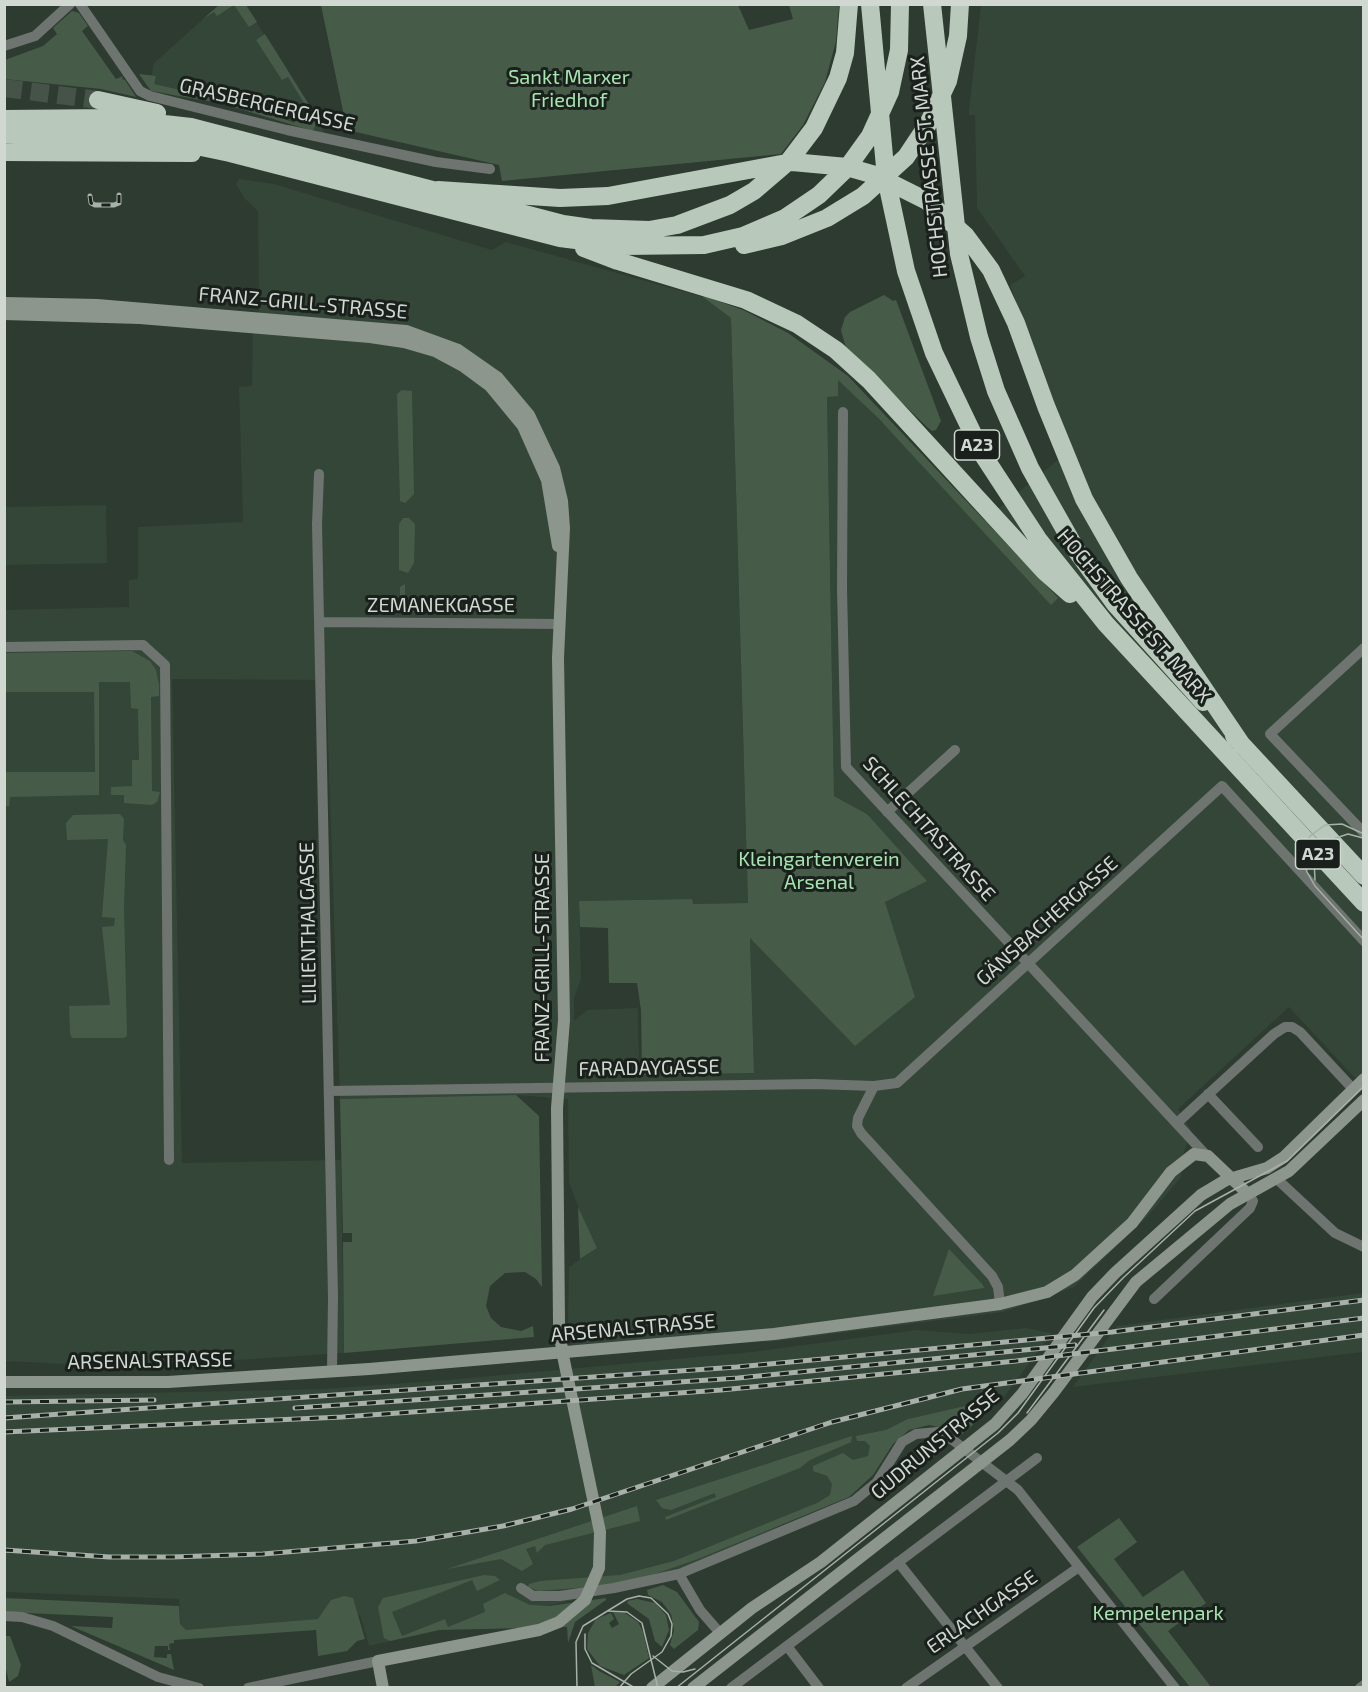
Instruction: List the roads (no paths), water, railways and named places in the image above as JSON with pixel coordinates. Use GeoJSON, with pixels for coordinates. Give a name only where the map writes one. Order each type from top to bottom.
{"type":"FeatureCollection","features":[{"type":"Feature","properties":{"kind":"highway"},"geometry":{"type":"LineString","coordinates":[[4,134],[153,137],[234,146],[438,190],[563,224],[591,228],[649,230],[677,225],[730,206],[774,175],[801,147],[827,105],[838,78],[845,53],[849,4]]}},
{"type":"Feature","properties":{"kind":"highway","name":"HOCHSTRASSE ST. MARX"},"geometry":{"type":"LineString","coordinates":[[870,4],[882,147],[891,207],[906,271],[930,344],[960,411],[998,480],[1038,539],[1106,624],[1364,903]]}},
{"type":"Feature","properties":{"kind":"highway"},"geometry":{"type":"LineString","coordinates":[[704,245],[759,230],[809,203],[847,168],[870,136],[881,115],[898,60],[900,4]]}},
{"type":"Feature","properties":{"kind":"highway","name":"HOCHSTRASSE ST. MARX"},"geometry":{"type":"LineString","coordinates":[[932,4],[959,254],[979,337],[1007,417],[1043,494],[1095,578],[1140,633],[1364,876]]}},
{"type":"Feature","properties":{"kind":"highway"},"geometry":{"type":"LineString","coordinates":[[560,238],[623,246],[739,246],[806,228],[863,196],[893,171],[918,140],[939,104],[954,58],[960,4]]}},
{"type":"Feature","properties":{"kind":"highway"},"geometry":{"type":"LineString","coordinates":[[98,100],[164,114],[234,146]]}},
{"type":"Feature","properties":{"kind":"highway"},"geometry":{"type":"LineString","coordinates":[[4,119],[111,118],[191,127],[234,146],[560,238],[618,261],[705,285],[771,311],[816,336],[854,365],[901,412],[1044,572],[1106,624]]}},
{"type":"Feature","properties":{"kind":"highway"},"geometry":{"type":"LineString","coordinates":[[4,152],[234,146]]}},
{"type":"Feature","properties":{"kind":"highway"},"geometry":{"type":"LineString","coordinates":[[438,190],[560,198],[608,196],[763,166],[822,163],[875,174],[903,186],[947,217],[978,251],[1003,292],[1064,454],[1106,540],[1242,745]]}},
{"type":"Feature","properties":{"kind":"main road","name":"FRANZ-GRILL-STRASSE"},"geometry":{"type":"LineString","coordinates":[[4,303],[69,303],[374,326],[406,331],[458,350],[490,372],[512,393],[529,415],[554,468],[562,501],[560,624],[564,1020],[556,1129],[559,1311],[564,1361],[600,1532],[601,1557],[597,1577],[576,1609],[549,1628],[378,1661]]}},
{"type":"Feature","properties":{"kind":"main road","name":"FRANZ-GRILL-STRASSE"},"geometry":{"type":"LineString","coordinates":[[4,314],[129,318],[370,337],[404,342],[435,351],[463,366],[490,386],[523,426],[547,480],[561,555]]}},
{"type":"Feature","properties":{"kind":"main road"},"geometry":{"type":"LineString","coordinates":[[1353,1089],[1364,1078]]}},
{"type":"Feature","properties":{"kind":"main road","name":"GUDRUNSTRASSE"},"geometry":{"type":"LineString","coordinates":[[653,1687],[763,1600],[821,1562],[995,1424],[1022,1394],[1103,1285],[1192,1201],[1230,1179],[1272,1166],[1288,1154],[1353,1089]]}},
{"type":"Feature","properties":{"kind":"main road","name":"GUDRUNSTRASSE"},"geometry":{"type":"LineString","coordinates":[[693,1688],[1016,1434],[1054,1392],[1136,1282],[1230,1204],[1278,1180],[1307,1156],[1364,1100]]}},
{"type":"Feature","properties":{"kind":"main road","name":"ARSENALSTRASSE"},"geometry":{"type":"LineString","coordinates":[[4,1382],[168,1382],[332,1371],[774,1334],[1000,1304],[1047,1292],[1075,1275],[1132,1223],[1181,1162],[1194,1154],[1205,1154]]}},
{"type":"Feature","properties":{"kind":"main road"},"geometry":{"type":"LineString","coordinates":[[1205,1154],[1248,1194]]}},
{"type":"Feature","properties":{"kind":"main road"},"geometry":{"type":"LineString","coordinates":[[378,1661],[383,1688]]}},
{"type":"Feature","properties":{"kind":"street"},"geometry":{"type":"LineString","coordinates":[[4,46],[35,36],[70,4]]}},
{"type":"Feature","properties":{"kind":"street","name":"GRASBERGERGASSE"},"geometry":{"type":"LineString","coordinates":[[80,4],[140,91],[150,96],[287,130],[436,162],[490,169]]}},
{"type":"Feature","properties":{"kind":"street","name":"SCHLECHTASTRASSE"},"geometry":{"type":"LineString","coordinates":[[843,412],[842,588],[846,767],[1205,1154]]}},
{"type":"Feature","properties":{"kind":"street","name":"LILIENTHALGASSE"},"geometry":{"type":"LineString","coordinates":[[319,474],[317,525],[321,622],[332,1371]]}},
{"type":"Feature","properties":{"kind":"street","name":"ZEMANEKGASSE"},"geometry":{"type":"LineString","coordinates":[[321,622],[560,624]]}},
{"type":"Feature","properties":{"kind":"street"},"geometry":{"type":"LineString","coordinates":[[4,647],[143,645],[165,665],[169,1160]]}},
{"type":"Feature","properties":{"kind":"street"},"geometry":{"type":"LineString","coordinates":[[1364,648],[1270,734],[1364,833]]}},
{"type":"Feature","properties":{"kind":"street"},"geometry":{"type":"LineString","coordinates":[[887,812],[955,750]]}},
{"type":"Feature","properties":{"kind":"street","name":"GÄNSBACHERGASSE"},"geometry":{"type":"LineString","coordinates":[[897,1083],[1222,786],[1364,941]]}},
{"type":"Feature","properties":{"kind":"street"},"geometry":{"type":"LineString","coordinates":[[1177,1123],[1274,1034],[1289,1027],[1300,1032],[1353,1089]]}},
{"type":"Feature","properties":{"kind":"street","name":"FARADAYGASSE"},"geometry":{"type":"LineString","coordinates":[[329,1091],[815,1084],[874,1086],[897,1083]]}},
{"type":"Feature","properties":{"kind":"street"},"geometry":{"type":"LineString","coordinates":[[874,1086],[857,1126],[862,1135],[994,1279],[1000,1304]]}},
{"type":"Feature","properties":{"kind":"street"},"geometry":{"type":"LineString","coordinates":[[1208,1094],[1258,1148]]}},
{"type":"Feature","properties":{"kind":"street"},"geometry":{"type":"LineString","coordinates":[[1278,1180],[1335,1233],[1364,1247]]}},
{"type":"Feature","properties":{"kind":"street"},"geometry":{"type":"LineString","coordinates":[[1154,1299],[1250,1208],[1253,1201],[1248,1194]]}},
{"type":"Feature","properties":{"kind":"street"},"geometry":{"type":"LineString","coordinates":[[521,1588],[533,1596],[560,1596],[615,1588],[679,1574],[854,1501],[877,1482],[897,1449],[910,1437],[923,1432],[938,1432],[954,1441],[1006,1480],[1175,1688]]}},
{"type":"Feature","properties":{"kind":"street"},"geometry":{"type":"LineString","coordinates":[[731,1688],[1037,1458]]}},
{"type":"Feature","properties":{"kind":"street"},"geometry":{"type":"LineString","coordinates":[[898,1562],[998,1688]]}},
{"type":"Feature","properties":{"kind":"street","name":"ERLACHGASSE"},"geometry":{"type":"LineString","coordinates":[[906,1688],[1079,1567]]}},
{"type":"Feature","properties":{"kind":"street"},"geometry":{"type":"LineString","coordinates":[[679,1574],[700,1610],[720,1633]]}},
{"type":"Feature","properties":{"kind":"street"},"geometry":{"type":"LineString","coordinates":[[4,1616],[22,1617],[53,1626],[158,1677],[194,1687]]}},
{"type":"Feature","properties":{"kind":"street"},"geometry":{"type":"LineString","coordinates":[[787,1646],[819,1688]]}},
{"type":"Feature","properties":{"kind":"street"},"geometry":{"type":"LineString","coordinates":[[248,1688],[378,1661]]}},
{"type":"Feature","properties":{"kind":"tunnel"},"geometry":{"type":"LineString","coordinates":[[4,88],[98,100]]}},
{"type":"Feature","properties":{"kind":"tram line"},"geometry":{"type":"LineString","coordinates":[[1364,834],[1342,824],[1325,825],[1310,836],[1303,857],[1307,872],[1315,886],[1364,940]]}},
{"type":"Feature","properties":{"kind":"tram line"},"geometry":{"type":"LineString","coordinates":[[1315,880],[1314,859],[1327,841],[1348,834],[1363,838]]}},
{"type":"Feature","properties":{"kind":"tram line"},"geometry":{"type":"LineString","coordinates":[[676,1688],[998,1433],[1018,1413],[1094,1308],[1123,1278],[1195,1211],[1287,1161],[1364,1086]]}},
{"type":"Feature","properties":{"kind":"tram line"},"geometry":{"type":"LineString","coordinates":[[1027,1413],[1104,1310]]}},
{"type":"Feature","properties":{"kind":"tram line"},"geometry":{"type":"LineString","coordinates":[[577,1688],[576,1642],[583,1626],[627,1599],[639,1596],[651,1598],[668,1614],[672,1624],[671,1636],[662,1652],[631,1674],[619,1688]]}},
{"type":"Feature","properties":{"kind":"tram line"},"geometry":{"type":"LineString","coordinates":[[608,1611],[627,1612],[642,1623],[658,1688]]}},
{"type":"Feature","properties":{"kind":"tram line"},"geometry":{"type":"LineString","coordinates":[[585,1634],[585,1649],[592,1663],[635,1688]]}},
{"type":"Feature","properties":{"kind":"tram line"},"geometry":{"type":"LineString","coordinates":[[653,1656],[672,1671],[683,1672],[695,1669]]}},
{"type":"Feature","properties":{"kind":"railway"},"geometry":{"type":"LineString","coordinates":[[90,196],[91,203],[95,205],[114,205],[119,203],[119,195]]}},
{"type":"Feature","properties":{"kind":"railway"},"geometry":{"type":"LineString","coordinates":[[4,1418],[737,1367],[1112,1332],[1364,1300]]}},
{"type":"Feature","properties":{"kind":"railway"},"geometry":{"type":"LineString","coordinates":[[4,1432],[342,1417],[721,1390],[1016,1361],[1364,1318]]}},
{"type":"Feature","properties":{"kind":"railway"},"geometry":{"type":"LineString","coordinates":[[4,1550],[109,1557],[172,1557],[263,1554],[416,1541],[503,1526],[572,1509],[832,1422],[962,1389],[1364,1335]]}},
{"type":"Feature","properties":{"kind":"railway"},"geometry":{"type":"LineString","coordinates":[[295,1408],[738,1378],[1075,1345]]}},
{"type":"Feature","properties":{"kind":"railway"},"geometry":{"type":"LineString","coordinates":[[4,1402],[154,1400]]}},
{"type":"Feature","properties":{"kind":"park label","name":"Sankt Marxer Friedhof"},"geometry":{"type":"Point","coordinates":[569,88]}},
{"type":"Feature","properties":{"kind":"park label","name":"Kleingartenverein Arsenal"},"geometry":{"type":"Point","coordinates":[819,870]}},
{"type":"Feature","properties":{"kind":"park label","name":"Kempelenpark"},"geometry":{"type":"Point","coordinates":[1158,1613]}}]}
